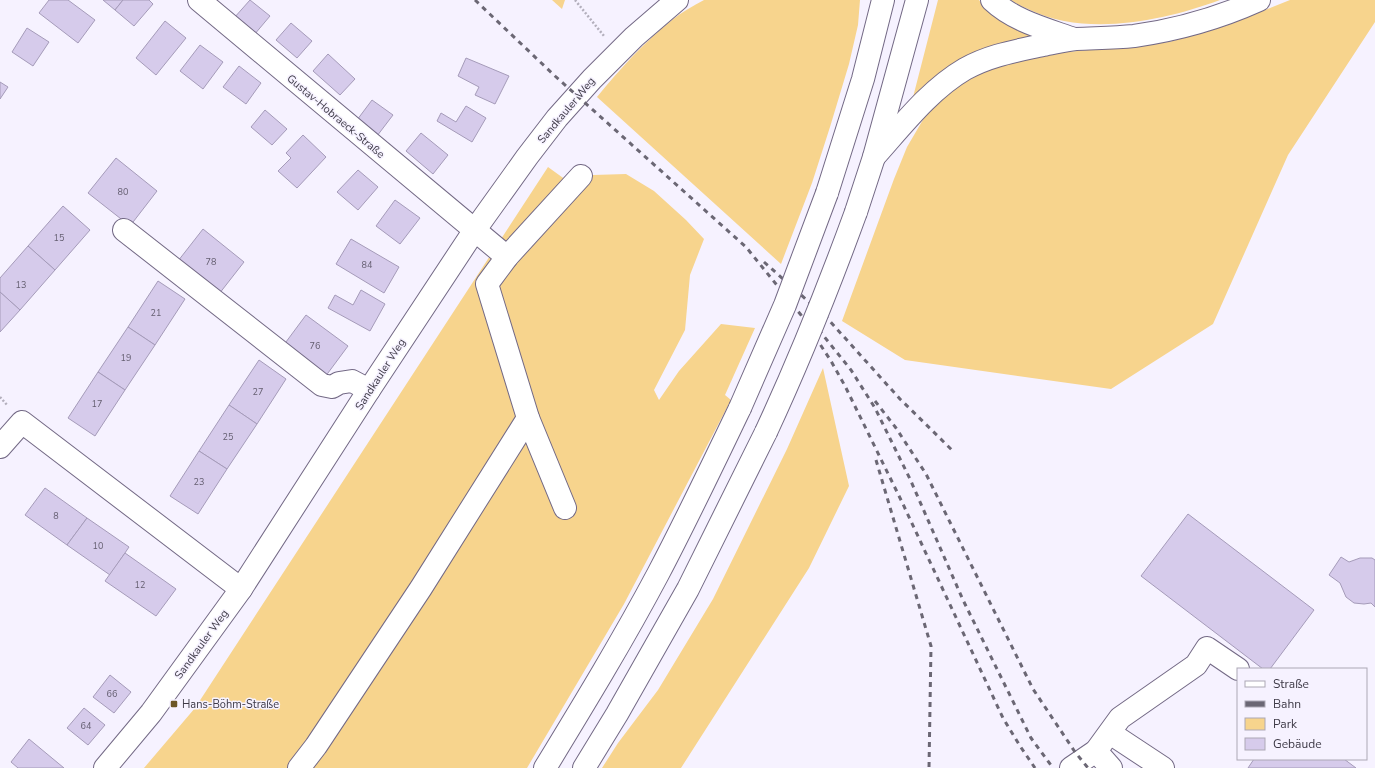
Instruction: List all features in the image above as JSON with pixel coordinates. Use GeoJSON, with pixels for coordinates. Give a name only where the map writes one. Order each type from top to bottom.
{"type":"FeatureCollection","features":[{"type":"Feature","properties":{"kind":"main road","name":"Gustav-Hobraeck-Straße"},"geometry":{"type":"LineString","coordinates":[[199,0],[507,257]]}},
{"type":"Feature","properties":{"kind":"main road","name":"Sandkauler Weg"},"geometry":{"type":"LineString","coordinates":[[105,768],[151,713],[242,589],[369,390],[474,231],[527,157],[557,118],[592,79],[657,16],[677,0]]}},
{"type":"Feature","properties":{"kind":"main road"},"geometry":{"type":"LineString","coordinates":[[545,768],[589,698],[658,574],[693,506],[740,408],[785,305],[827,193],[863,79],[883,0]]}},
{"type":"Feature","properties":{"kind":"main road"},"geometry":{"type":"LineString","coordinates":[[584,768],[617,714],[688,589],[766,432],[804,348],[856,212],[874,158],[918,0]]}},
{"type":"Feature","properties":{"kind":"main road"},"geometry":{"type":"LineString","coordinates":[[992,0],[1000,7],[1020,19],[1074,39]]}},
{"type":"Feature","properties":{"kind":"main road"},"geometry":{"type":"LineString","coordinates":[[874,158],[928,98],[964,70],[984,60],[1005,53],[1074,39],[1133,36],[1176,29],[1211,19],[1259,0]]}},
{"type":"Feature","properties":{"kind":"main road"},"geometry":{"type":"LineString","coordinates":[[565,508],[528,418],[487,284],[507,257],[581,176]]}},
{"type":"Feature","properties":{"kind":"main road"},"geometry":{"type":"LineString","coordinates":[[124,230],[322,385],[332,387],[339,383],[352,381],[369,390]]}},
{"type":"Feature","properties":{"kind":"main road"},"geometry":{"type":"LineString","coordinates":[[299,768],[316,746],[421,588],[528,418]]}},
{"type":"Feature","properties":{"kind":"main road"},"geometry":{"type":"LineString","coordinates":[[0,447],[22,422],[242,589]]}},
{"type":"Feature","properties":{"kind":"main road"},"geometry":{"type":"LineString","coordinates":[[1071,768],[1096,751],[1120,718],[1196,665],[1207,648],[1237,668]]}},
{"type":"Feature","properties":{"kind":"main road"},"geometry":{"type":"LineString","coordinates":[[1110,732],[1163,768]]}},
{"type":"Feature","properties":{"kind":"main road"},"geometry":{"type":"LineString","coordinates":[[1096,751],[1111,768]]}},
{"type":"Feature","properties":{"kind":"path"},"geometry":{"type":"LineString","coordinates":[[575,0],[618,53]]}},
{"type":"Feature","properties":{"kind":"green space"},"geometry":{"type":"Polygon","coordinates":[[[552,0],[565,0],[562,9],[552,0]]]}},
{"type":"Feature","properties":{"kind":"green space"},"geometry":{"type":"Polygon","coordinates":[[[704,0],[860,0],[858,25],[849,64],[812,183],[781,264],[597,97],[623,66],[652,37],[676,17],[704,0]]]}},
{"type":"Feature","properties":{"kind":"green space"},"geometry":{"type":"Polygon","coordinates":[[[938,0],[979,0],[988,11],[1035,33],[1034,40],[911,105],[938,0]]]}},
{"type":"Feature","properties":{"kind":"green space"},"geometry":{"type":"Polygon","coordinates":[[[1011,0],[1220,0],[1198,8],[1150,20],[1100,24],[1076,23],[1052,18],[1025,8],[1011,0]]]}},
{"type":"Feature","properties":{"kind":"green space"},"geometry":{"type":"Polygon","coordinates":[[[1290,0],[1375,0],[1375,22],[1288,155],[1213,324],[1111,389],[905,360],[842,321],[907,147],[924,118],[948,93],[973,76],[1010,60],[1057,53],[1169,42],[1225,26],[1290,0]]]}},
{"type":"Feature","properties":{"kind":"green space"},"geometry":{"type":"Polygon","coordinates":[[[548,167],[577,188],[583,180],[593,175],[626,174],[654,191],[686,220],[704,239],[690,275],[685,330],[654,390],[659,400],[679,371],[721,324],[755,328],[725,395],[731,400],[624,604],[527,768],[144,768],[195,708],[548,167]]]}},
{"type":"Feature","properties":{"kind":"green space"},"geometry":{"type":"Polygon","coordinates":[[[823,368],[849,486],[809,568],[681,768],[602,768],[618,743],[658,690],[713,599],[787,449],[823,368]]]}},
{"type":"Feature","properties":{"kind":"building"},"geometry":{"type":"Polygon","coordinates":[[[49,0],[68,0],[95,20],[78,43],[39,13],[49,0]]]}},
{"type":"Feature","properties":{"kind":"building"},"geometry":{"type":"Polygon","coordinates":[[[103,0],[123,0],[115,10],[103,0]]]}},
{"type":"Feature","properties":{"kind":"building"},"geometry":{"type":"Polygon","coordinates":[[[123,0],[149,0],[153,4],[134,26],[115,10],[123,0]]]}},
{"type":"Feature","properties":{"kind":"building"},"geometry":{"type":"Polygon","coordinates":[[[250,0],[270,16],[254,35],[234,18],[250,0]]]}},
{"type":"Feature","properties":{"kind":"building"},"geometry":{"type":"Polygon","coordinates":[[[165,21],[186,38],[156,75],[136,58],[165,21]]]}},
{"type":"Feature","properties":{"kind":"building"},"geometry":{"type":"Polygon","coordinates":[[[291,23],[312,41],[297,58],[276,40],[291,23]]]}},
{"type":"Feature","properties":{"kind":"building"},"geometry":{"type":"Polygon","coordinates":[[[27,28],[49,42],[33,66],[12,52],[27,28]]]}},
{"type":"Feature","properties":{"kind":"building"},"geometry":{"type":"Polygon","coordinates":[[[200,45],[223,62],[203,89],[180,71],[200,45]]]}},
{"type":"Feature","properties":{"kind":"building"},"geometry":{"type":"Polygon","coordinates":[[[328,54],[355,79],[340,95],[313,71],[328,54]]]}},
{"type":"Feature","properties":{"kind":"building"},"geometry":{"type":"Polygon","coordinates":[[[466,58],[509,76],[495,104],[475,95],[479,87],[458,76],[466,58]]]}},
{"type":"Feature","properties":{"kind":"building"},"geometry":{"type":"Polygon","coordinates":[[[239,66],[261,83],[246,104],[223,87],[239,66]]]}},
{"type":"Feature","properties":{"kind":"building"},"geometry":{"type":"Polygon","coordinates":[[[0,82],[8,87],[0,99],[0,82]]]}},
{"type":"Feature","properties":{"kind":"building"},"geometry":{"type":"Polygon","coordinates":[[[372,100],[393,115],[377,136],[357,120],[372,100]]]}},
{"type":"Feature","properties":{"kind":"building"},"geometry":{"type":"Polygon","coordinates":[[[466,106],[486,118],[472,142],[437,121],[441,113],[456,122],[466,106]]]}},
{"type":"Feature","properties":{"kind":"building"},"geometry":{"type":"Polygon","coordinates":[[[265,110],[287,129],[272,145],[251,127],[265,110]]]}},
{"type":"Feature","properties":{"kind":"building"},"geometry":{"type":"Polygon","coordinates":[[[421,133],[448,155],[433,174],[406,151],[421,133]]]}},
{"type":"Feature","properties":{"kind":"building"},"geometry":{"type":"Polygon","coordinates":[[[303,135],[326,157],[297,188],[278,171],[291,158],[286,153],[303,135]]]}},
{"type":"Feature","properties":{"kind":"building"},"geometry":{"type":"Polygon","coordinates":[[[116,158],[157,191],[130,226],[88,193],[116,158]]]}},
{"type":"Feature","properties":{"kind":"building"},"geometry":{"type":"Polygon","coordinates":[[[358,170],[378,187],[358,210],[337,192],[358,170]]]}},
{"type":"Feature","properties":{"kind":"building"},"geometry":{"type":"Polygon","coordinates":[[[395,200],[420,218],[400,244],[376,226],[395,200]]]}},
{"type":"Feature","properties":{"kind":"building"},"geometry":{"type":"Polygon","coordinates":[[[63,206],[90,230],[55,270],[28,246],[63,206]]]}},
{"type":"Feature","properties":{"kind":"building"},"geometry":{"type":"Polygon","coordinates":[[[203,229],[244,262],[219,294],[178,261],[203,229]]]}},
{"type":"Feature","properties":{"kind":"building"},"geometry":{"type":"Polygon","coordinates":[[[351,239],[399,267],[384,293],[336,264],[351,239]]]}},
{"type":"Feature","properties":{"kind":"building"},"geometry":{"type":"Polygon","coordinates":[[[28,246],[55,270],[20,310],[0,292],[0,278],[28,246]]]}},
{"type":"Feature","properties":{"kind":"building"},"geometry":{"type":"Polygon","coordinates":[[[158,281],[185,299],[155,345],[128,327],[158,281]]]}},
{"type":"Feature","properties":{"kind":"building"},"geometry":{"type":"Polygon","coordinates":[[[361,290],[385,304],[370,331],[328,308],[335,295],[353,305],[361,290]]]}},
{"type":"Feature","properties":{"kind":"building"},"geometry":{"type":"Polygon","coordinates":[[[0,292],[20,310],[0,332],[0,292]]]}},
{"type":"Feature","properties":{"kind":"building"},"geometry":{"type":"Polygon","coordinates":[[[306,315],[348,346],[325,377],[283,346],[306,315]]]}},
{"type":"Feature","properties":{"kind":"building"},"geometry":{"type":"Polygon","coordinates":[[[128,327],[155,345],[125,390],[98,372],[128,327]]]}},
{"type":"Feature","properties":{"kind":"building"},"geometry":{"type":"Polygon","coordinates":[[[259,360],[286,379],[257,424],[229,405],[259,360]]]}},
{"type":"Feature","properties":{"kind":"building"},"geometry":{"type":"Polygon","coordinates":[[[98,372],[125,390],[95,436],[68,418],[98,372]]]}},
{"type":"Feature","properties":{"kind":"building"},"geometry":{"type":"Polygon","coordinates":[[[229,405],[257,424],[227,469],[199,451],[229,405]]]}},
{"type":"Feature","properties":{"kind":"building"},"geometry":{"type":"Polygon","coordinates":[[[199,451],[227,469],[198,514],[170,496],[199,451]]]}},
{"type":"Feature","properties":{"kind":"building"},"geometry":{"type":"Polygon","coordinates":[[[45,488],[87,518],[67,545],[25,515],[45,488]]]}},
{"type":"Feature","properties":{"kind":"building"},"geometry":{"type":"Polygon","coordinates":[[[1188,514],[1314,610],[1271,668],[1262,668],[1141,576],[1188,514]]]}},
{"type":"Feature","properties":{"kind":"building"},"geometry":{"type":"Polygon","coordinates":[[[87,518],[129,547],[110,575],[67,545],[87,518]]]}},
{"type":"Feature","properties":{"kind":"building"},"geometry":{"type":"Polygon","coordinates":[[[125,553],[176,589],[156,616],[105,581],[125,553]]]}},
{"type":"Feature","properties":{"kind":"building"},"geometry":{"type":"Polygon","coordinates":[[[1341,557],[1349,562],[1360,558],[1372,558],[1375,560],[1375,607],[1371,603],[1354,603],[1346,597],[1340,583],[1329,575],[1341,557]]]}},
{"type":"Feature","properties":{"kind":"building"},"geometry":{"type":"Polygon","coordinates":[[[110,675],[131,692],[114,713],[93,697],[110,675]]]}},
{"type":"Feature","properties":{"kind":"building"},"geometry":{"type":"Polygon","coordinates":[[[84,708],[105,725],[88,745],[67,728],[84,708]]]}},
{"type":"Feature","properties":{"kind":"building"},"geometry":{"type":"Polygon","coordinates":[[[29,739],[64,768],[18,768],[11,762],[29,739]]]}},
{"type":"Feature","properties":{"kind":"building"},"geometry":{"type":"Polygon","coordinates":[[[1253,760],[1345,760],[1356,768],[1248,768],[1253,760]]]}},
{"type":"Feature","properties":{"kind":"railway"},"geometry":{"type":"LineString","coordinates":[[475,0],[555,76],[746,247],[801,315],[831,361],[845,386],[902,502],[1003,718],[1035,768]]}},
{"type":"Feature","properties":{"kind":"railway"},"geometry":{"type":"LineString","coordinates":[[764,262],[827,318],[900,399],[954,452]]}},
{"type":"Feature","properties":{"kind":"railway"},"geometry":{"type":"LineString","coordinates":[[806,314],[851,370],[875,408],[910,479],[963,600],[1031,738],[1053,768]]}},
{"type":"Feature","properties":{"kind":"railway"},"geometry":{"type":"LineString","coordinates":[[875,401],[896,428],[926,474],[1033,689],[1075,752],[1088,768]]}},
{"type":"Feature","properties":{"kind":"railway"},"geometry":{"type":"LineString","coordinates":[[876,460],[931,646],[929,768]]}},
{"type":"Feature","properties":{"kind":"place","name":"Hans-Böhm-Straße"},"geometry":{"type":"Point","coordinates":[174,704]}}]}
